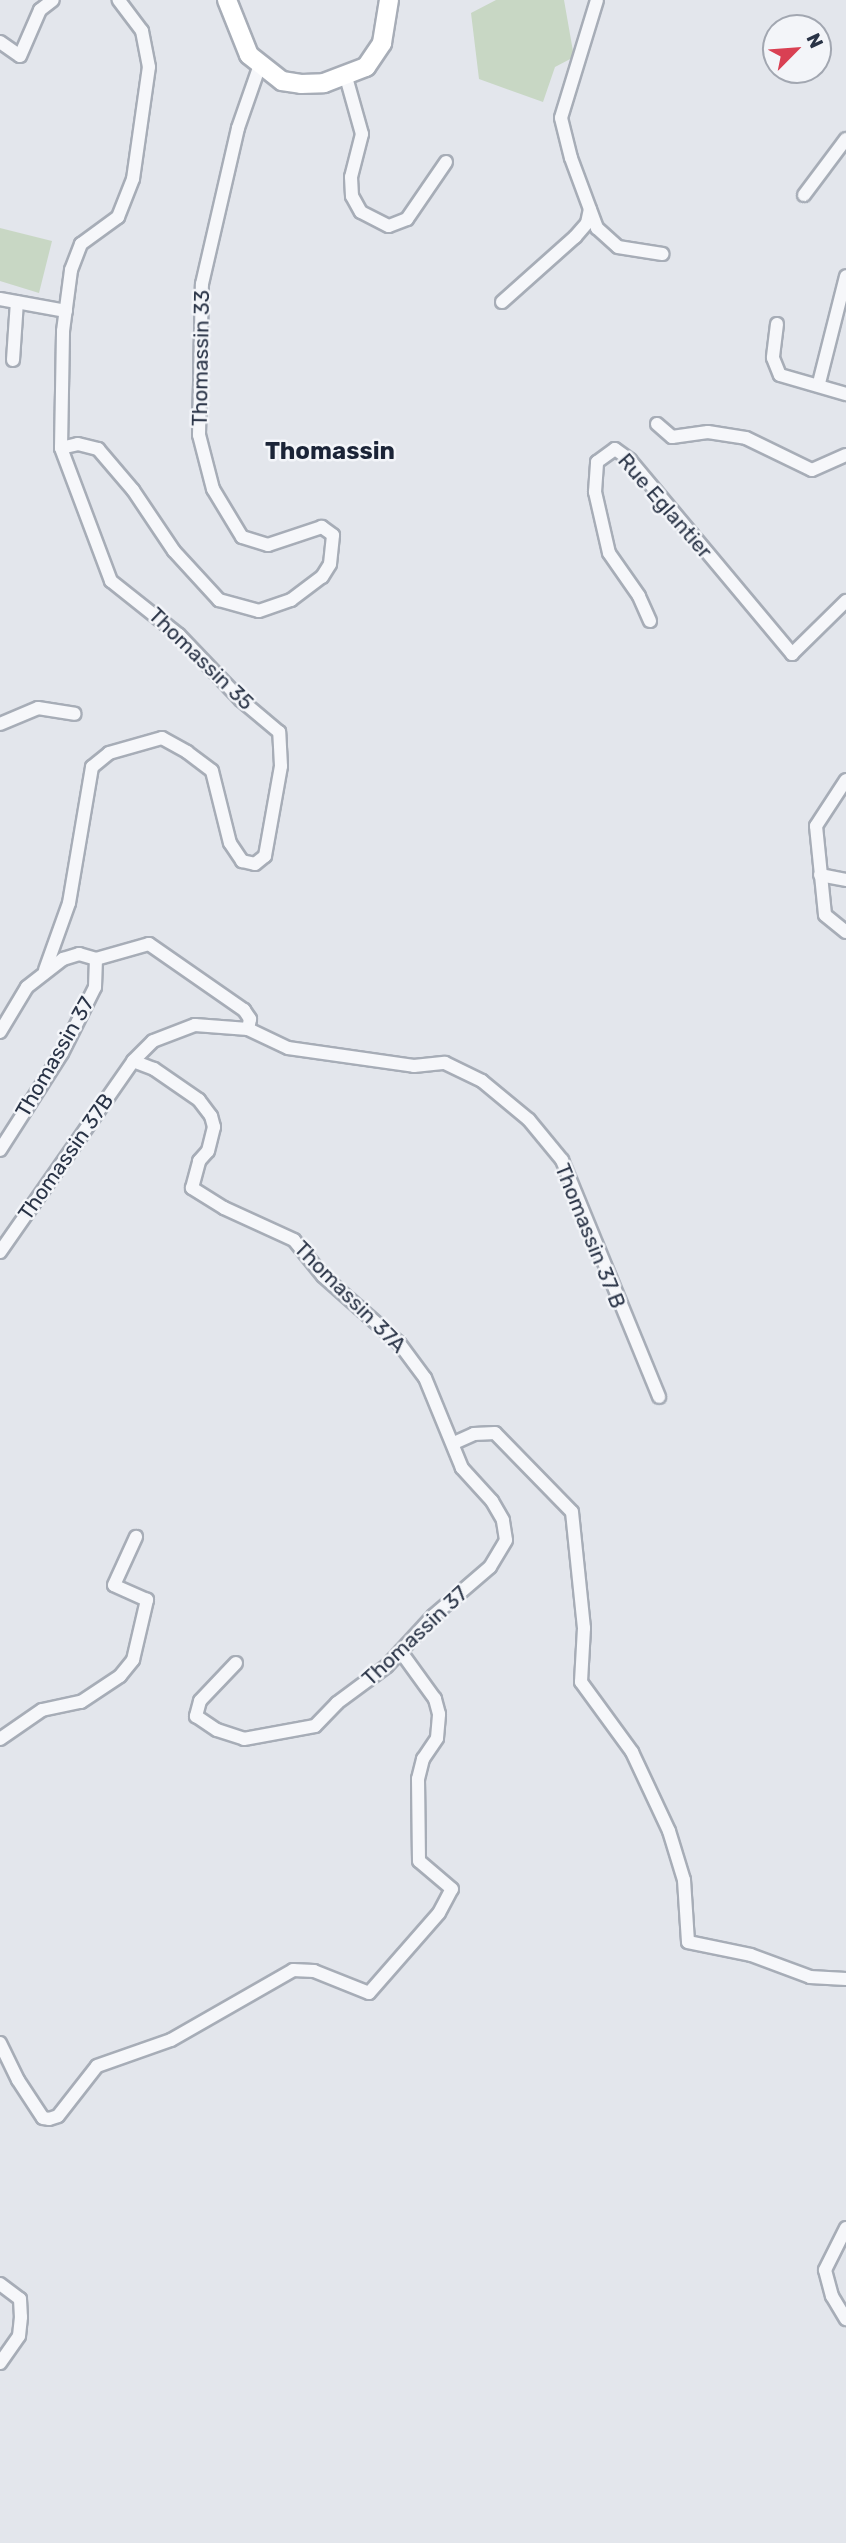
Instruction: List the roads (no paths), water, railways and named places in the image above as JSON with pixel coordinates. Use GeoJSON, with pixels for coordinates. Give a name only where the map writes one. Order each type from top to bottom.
{"type":"FeatureCollection","features":[{"type":"Feature","properties":{"kind":"main road"},"geometry":{"type":"LineString","coordinates":[[227,0],[249,55],[260,65],[282,81],[324,83],[346,77],[366,67],[382,43],[389,0]]}},
{"type":"Feature","properties":{"kind":"street"},"geometry":{"type":"LineString","coordinates":[[0,42],[20,56],[40,10],[53,0]]}},
{"type":"Feature","properties":{"kind":"street","name":"Thomassin 35"},"geometry":{"type":"LineString","coordinates":[[45,970],[69,903],[92,767],[109,753],[162,738],[187,751],[212,771],[230,843],[242,860],[255,864],[265,856],[281,766],[279,732],[179,635],[111,580],[61,448],[65,311],[80,244],[118,217],[133,179],[149,67],[142,31],[119,0]]}},
{"type":"Feature","properties":{"kind":"street"},"geometry":{"type":"LineString","coordinates":[[597,0],[561,118],[571,158],[597,228],[618,247],[662,254]]}},
{"type":"Feature","properties":{"kind":"street","name":"Thomassin 33"},"geometry":{"type":"LineString","coordinates":[[61,448],[78,444],[98,449],[133,491],[174,551],[219,600],[259,611],[291,600],[322,577],[330,564],[333,535],[322,527],[268,545],[242,537],[213,489],[199,435],[202,284],[238,128],[260,65]]}},
{"type":"Feature","properties":{"kind":"street"},"geometry":{"type":"LineString","coordinates":[[346,77],[362,134],[351,177],[352,196],[361,212],[389,226],[407,219],[446,162]]}},
{"type":"Feature","properties":{"kind":"street"},"geometry":{"type":"LineString","coordinates":[[804,195],[846,139]]}},
{"type":"Feature","properties":{"kind":"street"},"geometry":{"type":"LineString","coordinates":[[502,302],[575,237],[587,223],[590,206]]}},
{"type":"Feature","properties":{"kind":"street"},"geometry":{"type":"LineString","coordinates":[[819,383],[846,276]]}},
{"type":"Feature","properties":{"kind":"street"},"geometry":{"type":"LineString","coordinates":[[0,299],[65,311]]}},
{"type":"Feature","properties":{"kind":"street"},"geometry":{"type":"LineString","coordinates":[[13,360],[17,302]]}},
{"type":"Feature","properties":{"kind":"street"},"geometry":{"type":"LineString","coordinates":[[777,324],[773,358],[780,375],[819,383],[846,394]]}},
{"type":"Feature","properties":{"kind":"street"},"geometry":{"type":"LineString","coordinates":[[657,424],[672,436],[708,432],[746,439],[812,470],[846,455]]}},
{"type":"Feature","properties":{"kind":"street","name":"Rue Eglantier"},"geometry":{"type":"LineString","coordinates":[[650,621],[639,596],[609,553],[597,504],[597,462],[615,449],[630,460],[792,654],[846,601]]}},
{"type":"Feature","properties":{"kind":"street"},"geometry":{"type":"LineString","coordinates":[[0,724],[38,708],[75,715]]}},
{"type":"Feature","properties":{"kind":"street"},"geometry":{"type":"LineString","coordinates":[[846,780],[816,825],[825,915],[846,932]]}},
{"type":"Feature","properties":{"kind":"street"},"geometry":{"type":"LineString","coordinates":[[820,876],[846,880]]}},
{"type":"Feature","properties":{"kind":"street"},"geometry":{"type":"LineString","coordinates":[[0,1032],[27,987],[45,970],[79,954],[96,959],[149,944],[244,1010],[250,1019],[248,1029],[195,1026],[153,1041],[133,1061]]}},
{"type":"Feature","properties":{"kind":"street","name":"Thomassin 37"},"geometry":{"type":"LineString","coordinates":[[0,1150],[62,1054],[95,987],[96,959]]}},
{"type":"Feature","properties":{"kind":"street","name":"Thomassin 37 B"},"geometry":{"type":"LineString","coordinates":[[248,1029],[288,1048],[414,1066],[445,1063],[508,1100],[562,1160],[659,1397]]}},
{"type":"Feature","properties":{"kind":"street","name":"Thomassin 37B"},"geometry":{"type":"LineString","coordinates":[[0,1252],[133,1061]]}},
{"type":"Feature","properties":{"kind":"street","name":"Thomassin 37A"},"geometry":{"type":"LineString","coordinates":[[133,1061],[153,1069],[199,1100],[211,1116],[214,1127],[208,1151],[199,1161],[192,1188],[216,1204],[294,1240],[323,1276],[399,1343],[425,1378],[454,1443]]}},
{"type":"Feature","properties":{"kind":"street"},"geometry":{"type":"LineString","coordinates":[[454,1443],[474,1434],[495,1433],[572,1512],[584,1628],[581,1682],[632,1752],[669,1831],[684,1880],[688,1942],[751,1955],[810,1977],[846,1979]]}},
{"type":"Feature","properties":{"kind":"street","name":"Thomassin 37"},"geometry":{"type":"LineString","coordinates":[[236,1663],[200,1701],[196,1716],[217,1731],[244,1739],[315,1726],[401,1652],[433,1616],[490,1567],[506,1540],[503,1520],[492,1501],[462,1468],[454,1443]]}},
{"type":"Feature","properties":{"kind":"street"},"geometry":{"type":"LineString","coordinates":[[0,1739],[42,1710],[82,1702],[120,1676],[133,1660],[147,1600],[114,1585],[136,1537]]}},
{"type":"Feature","properties":{"kind":"street"},"geometry":{"type":"LineString","coordinates":[[0,2043],[43,2118],[54,2118],[96,2066],[171,2040],[293,1970],[314,1971],[369,1993],[439,1913],[452,1889],[419,1861],[418,1779],[423,1759],[437,1738],[439,1714],[435,1699],[401,1652]]}},
{"type":"Feature","properties":{"kind":"street"},"geometry":{"type":"LineString","coordinates":[[846,2228],[825,2270],[832,2296],[846,2319]]}},
{"type":"Feature","properties":{"kind":"street"},"geometry":{"type":"LineString","coordinates":[[0,2284],[20,2299],[21,2317],[19,2336],[0,2363]]}},
{"type":"Feature","properties":{"kind":"district","name":"Thomassin"},"geometry":{"type":"Point","coordinates":[330,452]}}]}
